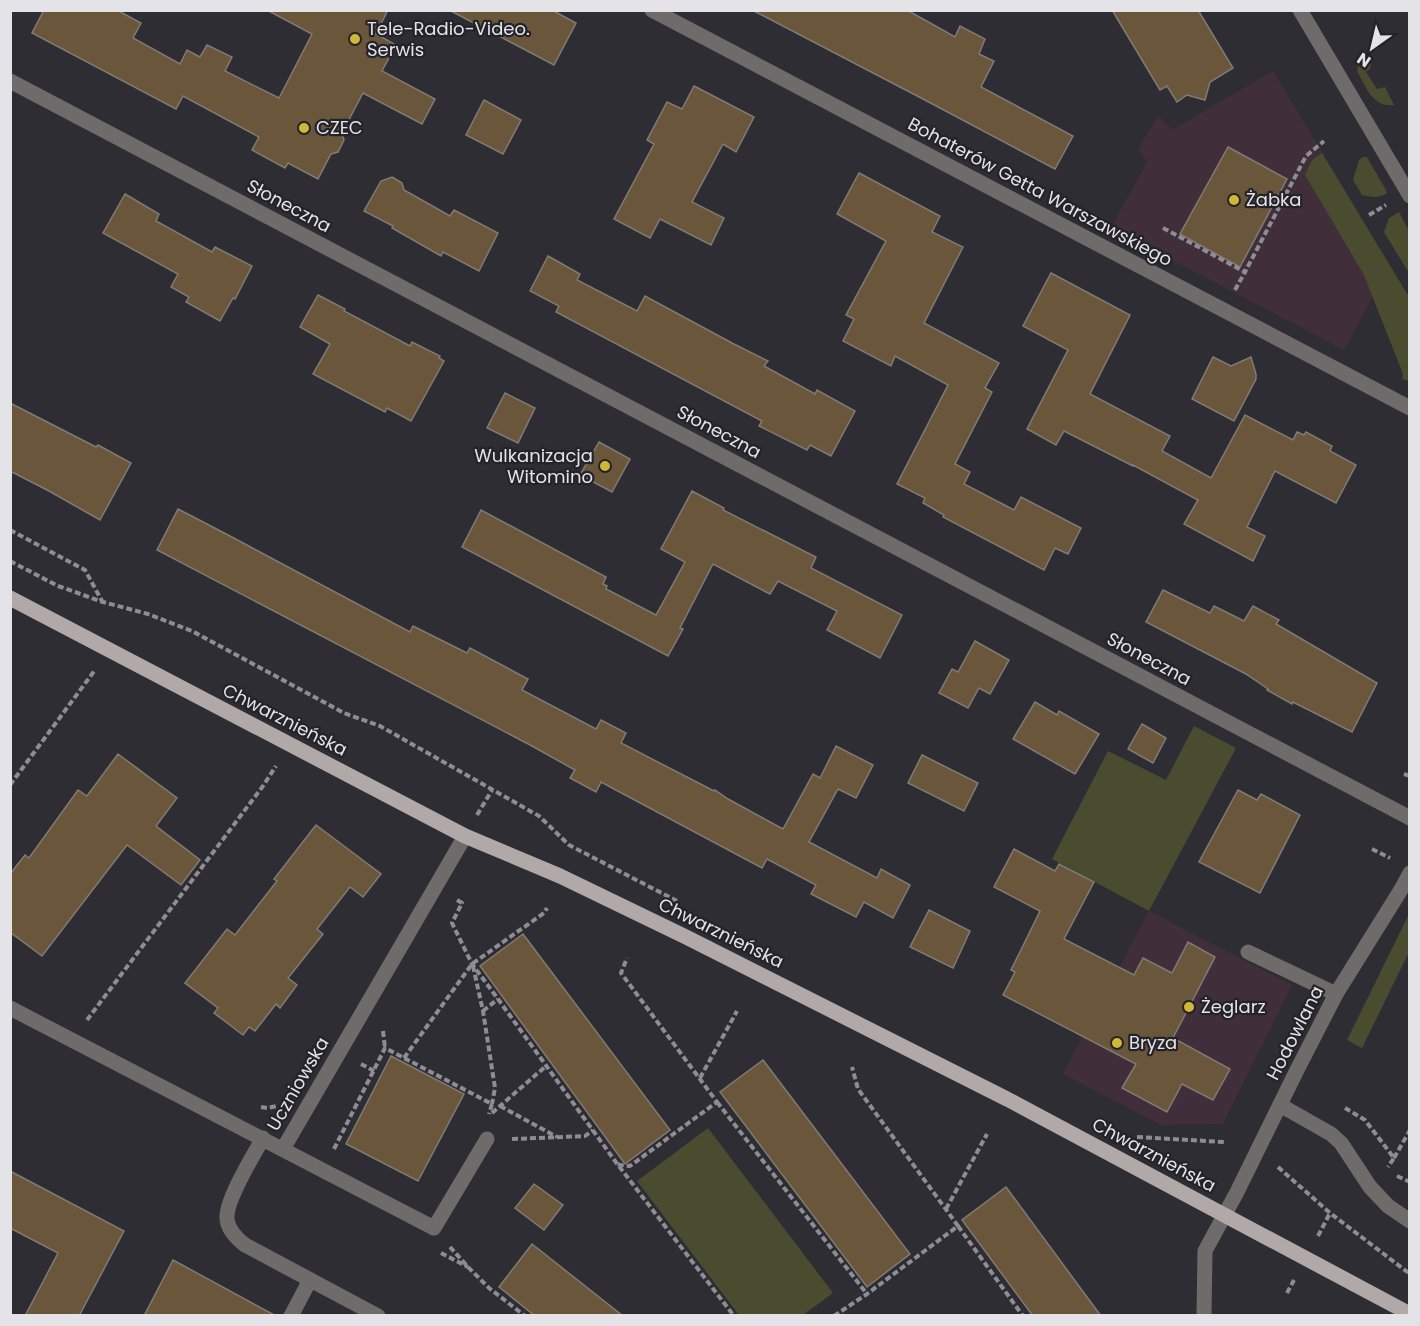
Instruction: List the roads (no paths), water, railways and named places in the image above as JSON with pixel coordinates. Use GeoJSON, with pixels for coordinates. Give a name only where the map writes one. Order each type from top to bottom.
{"type":"FeatureCollection","features":[{"type":"Feature","properties":{"kind":"main road","name":"Chwarznieńska"},"geometry":{"type":"LineString","coordinates":[[10,598],[465,836],[560,876],[686,937],[1007,1099],[1410,1314]]}},
{"type":"Feature","properties":{"kind":"street","name":"Bohaterów Getta Warszawskiego"},"geometry":{"type":"LineString","coordinates":[[652,10],[1410,408]]}},
{"type":"Feature","properties":{"kind":"street"},"geometry":{"type":"LineString","coordinates":[[1300,10],[1410,196]]}},
{"type":"Feature","properties":{"kind":"street","name":"Słoneczna"},"geometry":{"type":"LineString","coordinates":[[10,81],[1410,818]]}},
{"type":"Feature","properties":{"kind":"street","name":"Uczniowska"},"geometry":{"type":"LineString","coordinates":[[10,1008],[283,1149],[465,836]]}},
{"type":"Feature","properties":{"kind":"street","name":"Hodowlana"},"geometry":{"type":"LineString","coordinates":[[1225,1215],[1336,994],[1410,873]]}},
{"type":"Feature","properties":{"kind":"street"},"geometry":{"type":"LineString","coordinates":[[1248,952],[1336,994]]}},
{"type":"Feature","properties":{"kind":"street"},"geometry":{"type":"LineString","coordinates":[[1280,1105],[1331,1134],[1341,1143],[1370,1187],[1388,1206],[1410,1221]]}},
{"type":"Feature","properties":{"kind":"street"},"geometry":{"type":"LineString","coordinates":[[263,1138],[227,1210],[228,1225],[235,1238],[378,1316]]}},
{"type":"Feature","properties":{"kind":"street"},"geometry":{"type":"LineString","coordinates":[[283,1149],[434,1228],[487,1139]]}},
{"type":"Feature","properties":{"kind":"street"},"geometry":{"type":"LineString","coordinates":[[1204,1316],[1205,1251],[1225,1215]]}},
{"type":"Feature","properties":{"kind":"street"},"geometry":{"type":"LineString","coordinates":[[291,1316],[310,1280]]}},
{"type":"Feature","properties":{"kind":"place","name":"Tele-Radio-Video. Serwis"},"geometry":{"type":"Point","coordinates":[355,39]}},
{"type":"Feature","properties":{"kind":"place","name":"CZEC"},"geometry":{"type":"Point","coordinates":[304,128]}},
{"type":"Feature","properties":{"kind":"place","name":"Żabka"},"geometry":{"type":"Point","coordinates":[1234,200]}},
{"type":"Feature","properties":{"kind":"place","name":"Wulkanizacja Witomino"},"geometry":{"type":"Point","coordinates":[605,466]}},
{"type":"Feature","properties":{"kind":"place","name":"Żeglarz"},"geometry":{"type":"Point","coordinates":[1189,1007]}},
{"type":"Feature","properties":{"kind":"place","name":"Bryza"},"geometry":{"type":"Point","coordinates":[1117,1043]}}]}
